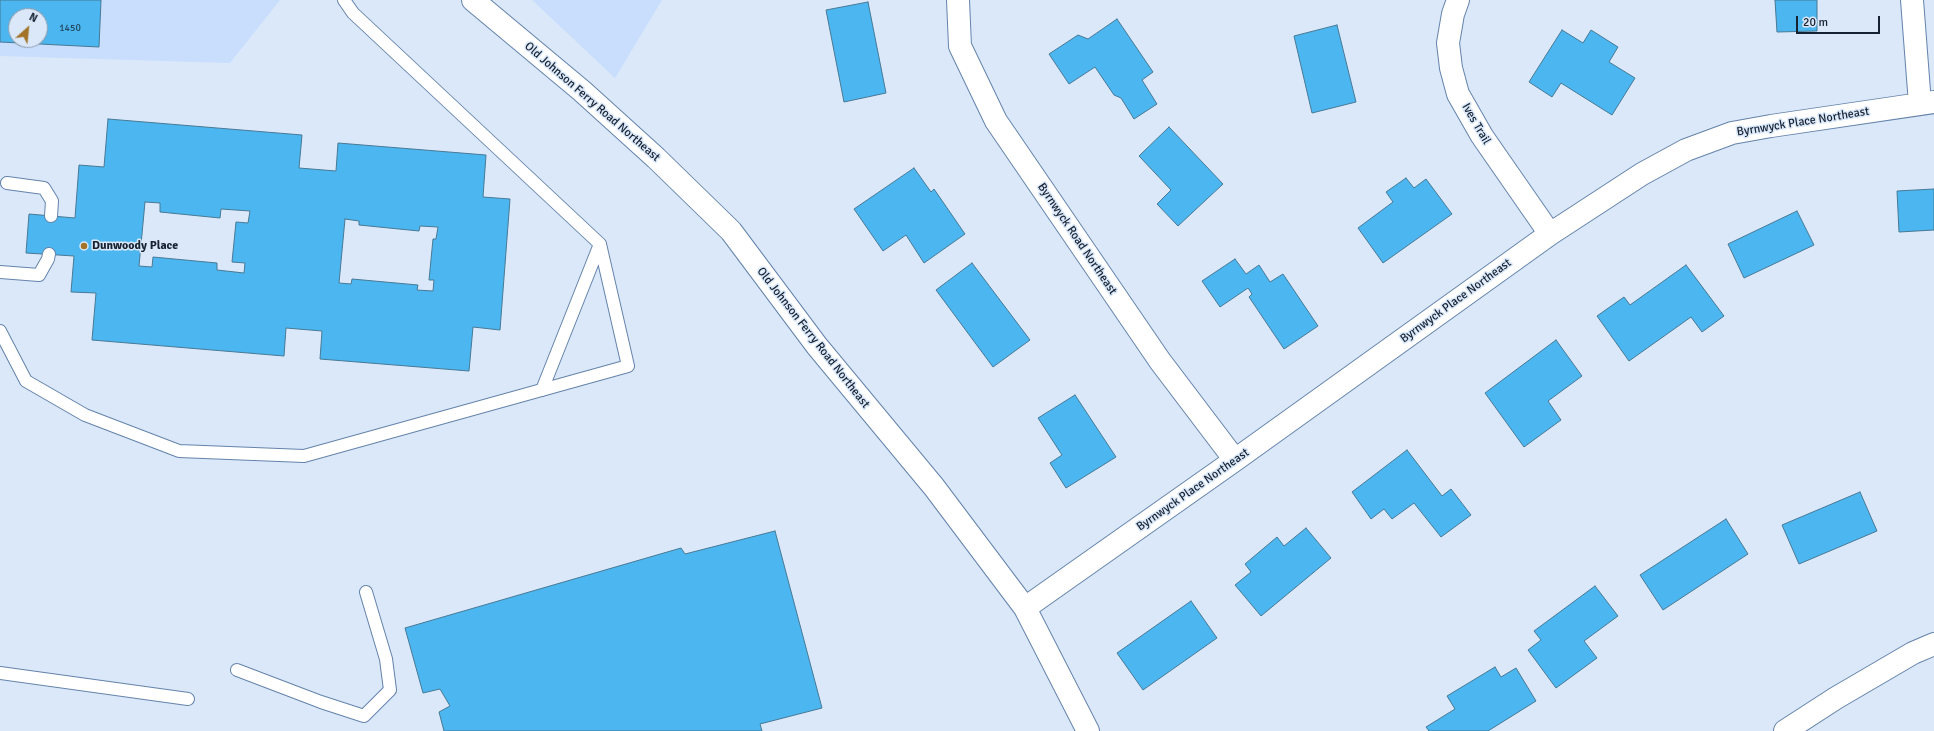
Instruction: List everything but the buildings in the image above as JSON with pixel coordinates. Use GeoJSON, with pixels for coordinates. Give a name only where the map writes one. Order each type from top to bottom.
{"type":"FeatureCollection","features":[{"type":"Feature","properties":{"kind":"street","name":"Old Johnson Ferry Road Northeast"},"geometry":{"type":"LineString","coordinates":[[473,0],[582,91],[656,158],[730,231],[817,346],[934,487],[1025,608],[1088,731]]}},
{"type":"Feature","properties":{"kind":"street","name":"Byrnwyck Road Northeast"},"geometry":{"type":"LineString","coordinates":[[958,0],[960,46],[996,121],[1160,361],[1235,460]]}},
{"type":"Feature","properties":{"kind":"street","name":"Ives Trail"},"geometry":{"type":"LineString","coordinates":[[1458,0],[1453,14],[1448,43],[1451,68],[1458,94],[1482,136],[1550,234]]}},
{"type":"Feature","properties":{"kind":"street"},"geometry":{"type":"LineString","coordinates":[[1912,0],[1927,103]]}},
{"type":"Feature","properties":{"kind":"street","name":"Byrnwyck Place Northeast"},"geometry":{"type":"LineString","coordinates":[[1025,608],[1235,460],[1550,234],[1654,167],[1686,150],[1732,133],[1927,103]]}},
{"type":"Feature","properties":{"kind":"street"},"geometry":{"type":"LineString","coordinates":[[1785,731],[1836,698],[1900,660],[1934,644]]}},
{"type":"Feature","properties":{"kind":"lane"},"geometry":{"type":"LineString","coordinates":[[0,331],[26,381],[85,415],[178,452],[304,456],[628,366],[600,244],[353,12],[344,0]]}},
{"type":"Feature","properties":{"kind":"lane"},"geometry":{"type":"LineString","coordinates":[[7,183],[44,188],[52,201],[51,216]]}},
{"type":"Feature","properties":{"kind":"lane"},"geometry":{"type":"LineString","coordinates":[[542,390],[600,244]]}},
{"type":"Feature","properties":{"kind":"lane"},"geometry":{"type":"LineString","coordinates":[[0,272],[39,275],[48,259],[48,254]]}},
{"type":"Feature","properties":{"kind":"lane"},"geometry":{"type":"LineString","coordinates":[[237,670],[321,702],[364,716],[390,690],[386,659],[366,592]]}},
{"type":"Feature","properties":{"kind":"lane"},"geometry":{"type":"LineString","coordinates":[[0,673],[188,699]]}},
{"type":"Feature","properties":{"kind":"shaded area"},"geometry":{"type":"Polygon","coordinates":[[[0,0],[280,0],[230,63],[0,56],[0,0]]]}},
{"type":"Feature","properties":{"kind":"shaded area"},"geometry":{"type":"Polygon","coordinates":[[[532,0],[662,0],[615,78],[532,0]]]}},
{"type":"Feature","properties":{"kind":"place","name":"Dunwoody Place"},"geometry":{"type":"Point","coordinates":[84,246]}}]}
